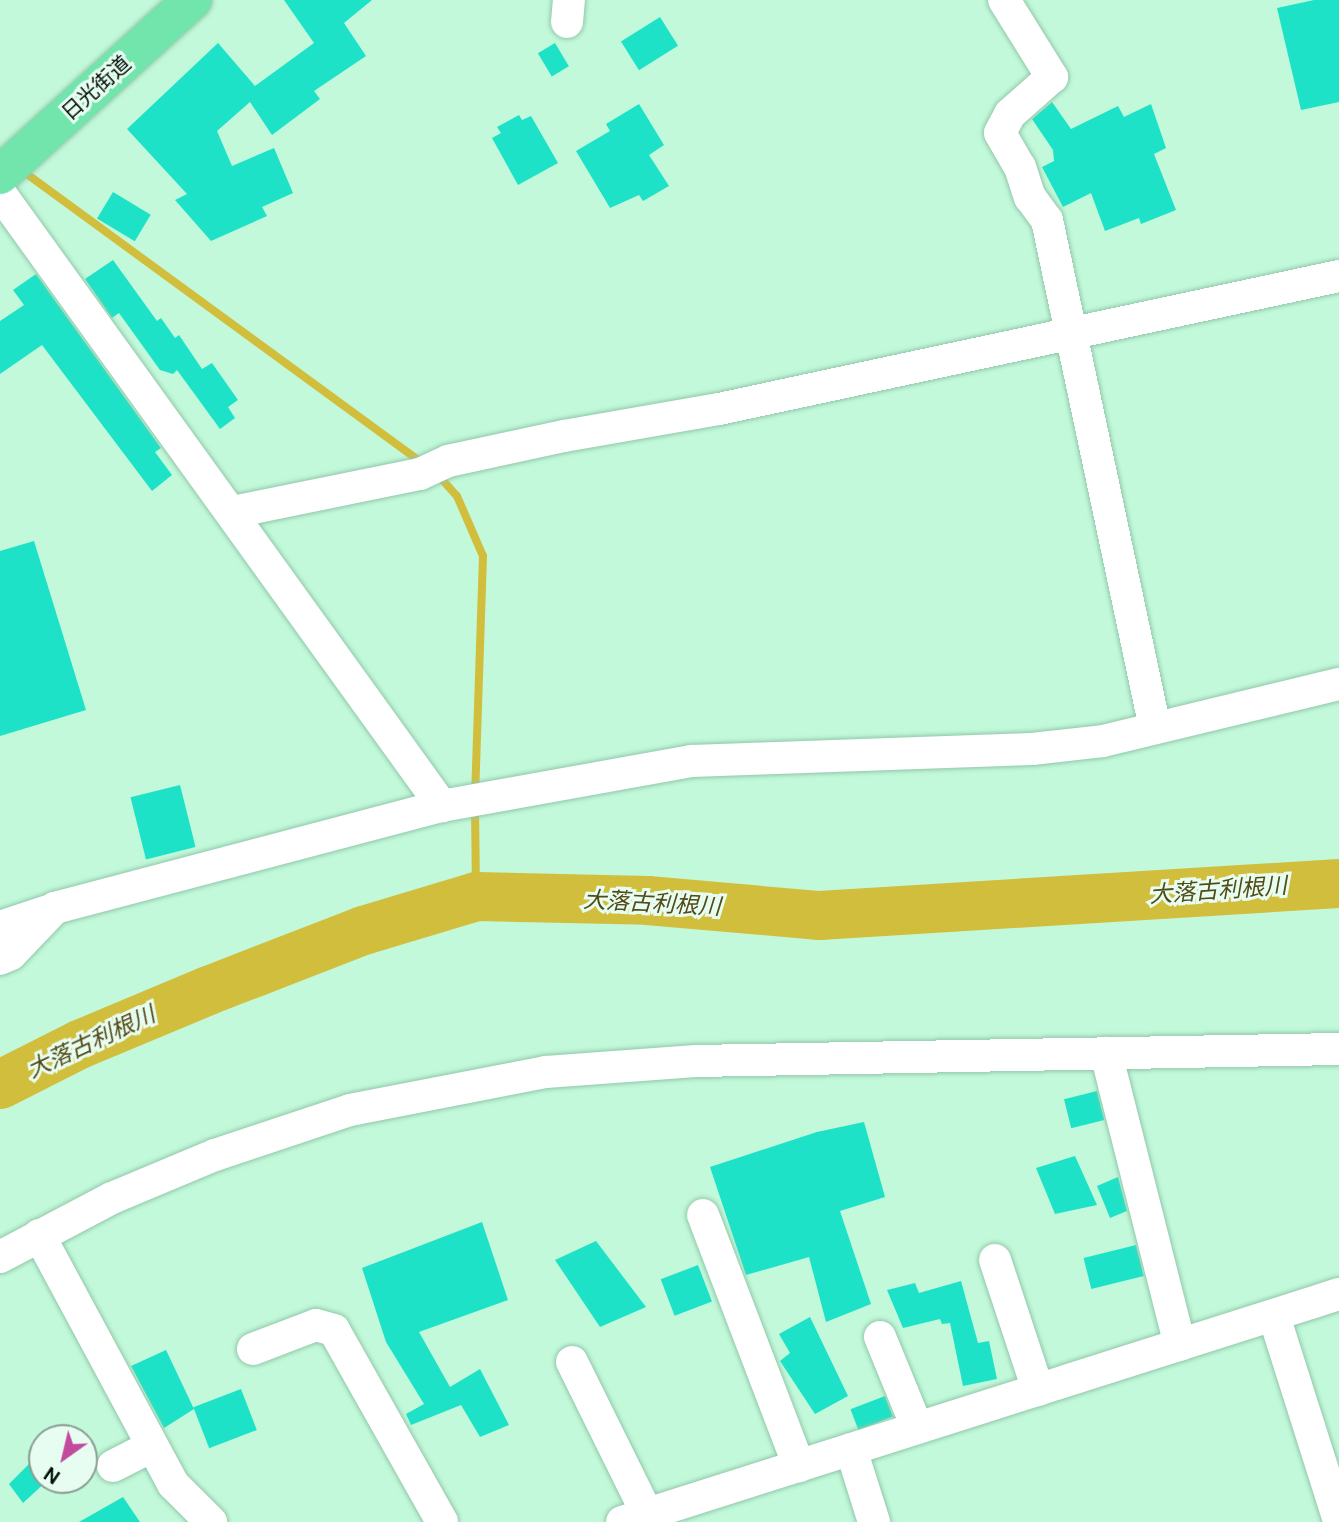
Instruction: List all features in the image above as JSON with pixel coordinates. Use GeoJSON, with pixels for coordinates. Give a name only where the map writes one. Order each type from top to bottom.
{"type":"FeatureCollection","features":[{"type":"Feature","properties":{"kind":"highway","name":"日光街道"},"geometry":{"type":"LineString","coordinates":[[0,175],[192,0]]}},
{"type":"Feature","properties":{"kind":"street"},"geometry":{"type":"LineString","coordinates":[[1003,0],[1052,77],[1010,114],[1000,133],[1020,167],[1030,197],[1047,220],[1155,729]]}},
{"type":"Feature","properties":{"kind":"street"},"geometry":{"type":"LineString","coordinates":[[0,193],[233,512],[442,806]]}},
{"type":"Feature","properties":{"kind":"street"},"geometry":{"type":"LineString","coordinates":[[233,512],[420,474],[449,461],[564,436],[719,409],[1339,276]]}},
{"type":"Feature","properties":{"kind":"street"},"geometry":{"type":"LineString","coordinates":[[0,927],[55,908],[442,806],[691,761],[1032,749],[1103,741],[1339,684]]}},
{"type":"Feature","properties":{"kind":"street"},"geometry":{"type":"LineString","coordinates":[[0,959],[55,908]]}},
{"type":"Feature","properties":{"kind":"street"},"geometry":{"type":"LineString","coordinates":[[0,1257],[39,1235],[215,1154],[350,1110],[546,1072],[696,1061],[1339,1049]]}},
{"type":"Feature","properties":{"kind":"street"},"geometry":{"type":"LineString","coordinates":[[1106,1053],[1180,1345]]}},
{"type":"Feature","properties":{"kind":"street"},"geometry":{"type":"LineString","coordinates":[[704,1215],[799,1466]]}},
{"type":"Feature","properties":{"kind":"street"},"geometry":{"type":"LineString","coordinates":[[39,1235],[173,1484],[211,1522]]}},
{"type":"Feature","properties":{"kind":"street"},"geometry":{"type":"LineString","coordinates":[[995,1261],[1038,1390]]}},
{"type":"Feature","properties":{"kind":"street"},"geometry":{"type":"LineString","coordinates":[[572,1362],[635,1518],[1339,1294]]}},
{"type":"Feature","properties":{"kind":"street"},"geometry":{"type":"LineString","coordinates":[[1274,1316],[1339,1521]]}},
{"type":"Feature","properties":{"kind":"street"},"geometry":{"type":"LineString","coordinates":[[253,1349],[316,1325],[334,1331],[442,1522]]}},
{"type":"Feature","properties":{"kind":"street"},"geometry":{"type":"LineString","coordinates":[[880,1337],[917,1427]]}},
{"type":"Feature","properties":{"kind":"street"},"geometry":{"type":"LineString","coordinates":[[113,1466],[152,1446]]}},
{"type":"Feature","properties":{"kind":"street"},"geometry":{"type":"LineString","coordinates":[[851,1449],[874,1522]]}},
{"type":"Feature","properties":{"kind":"building"},"geometry":{"type":"Polygon","coordinates":[[[284,0],[372,0],[344,23],[366,56],[314,91],[320,99],[272,135],[250,102],[217,131],[232,166],[274,148],[293,193],[262,207],[267,216],[211,241],[175,200],[187,194],[127,129],[218,43],[255,86],[314,43],[284,0]]]}},
{"type":"Feature","properties":{"kind":"building"},"geometry":{"type":"Polygon","coordinates":[[[1314,0],[1339,0],[1339,102],[1301,110],[1277,8],[1314,0]]]}},
{"type":"Feature","properties":{"kind":"building"},"geometry":{"type":"Polygon","coordinates":[[[660,17],[678,46],[639,70],[621,41],[660,17]]]}},
{"type":"Feature","properties":{"kind":"building"},"geometry":{"type":"Polygon","coordinates":[[[555,43],[569,66],[552,76],[538,53],[555,43]]]}},
{"type":"Feature","properties":{"kind":"building"},"geometry":{"type":"Polygon","coordinates":[[[1052,102],[1071,129],[1118,106],[1124,117],[1151,104],[1166,148],[1154,154],[1176,210],[1141,224],[1139,218],[1105,231],[1091,193],[1063,207],[1042,167],[1054,161],[1053,150],[1032,119],[1052,102]]]}},
{"type":"Feature","properties":{"kind":"building"},"geometry":{"type":"Polygon","coordinates":[[[639,104],[664,145],[649,155],[669,186],[643,201],[639,195],[610,208],[576,151],[610,131],[606,124],[639,104]]]}},
{"type":"Feature","properties":{"kind":"building"},"geometry":{"type":"Polygon","coordinates":[[[519,115],[522,120],[531,116],[558,163],[518,185],[492,138],[501,133],[497,127],[519,115]]]}},
{"type":"Feature","properties":{"kind":"building"},"geometry":{"type":"Polygon","coordinates":[[[113,192],[151,215],[135,241],[97,219],[113,192]]]}},
{"type":"Feature","properties":{"kind":"building"},"geometry":{"type":"Polygon","coordinates":[[[113,260],[157,321],[161,318],[175,338],[179,335],[202,369],[212,363],[238,400],[228,407],[235,418],[220,429],[177,370],[173,374],[160,370],[119,313],[112,318],[85,279],[113,260]]]}},
{"type":"Feature","properties":{"kind":"building"},"geometry":{"type":"Polygon","coordinates":[[[36,274],[161,448],[155,452],[172,475],[152,491],[42,345],[0,374],[0,321],[24,305],[13,290],[36,274]]]}},
{"type":"Feature","properties":{"kind":"building"},"geometry":{"type":"Polygon","coordinates":[[[34,541],[86,710],[0,736],[0,551],[34,541]]]}},
{"type":"Feature","properties":{"kind":"building"},"geometry":{"type":"Polygon","coordinates":[[[180,785],[195,847],[146,859],[131,797],[180,785]]]}},
{"type":"Feature","properties":{"kind":"building"},"geometry":{"type":"Polygon","coordinates":[[[1097,1091],[1104,1120],[1071,1128],[1064,1099],[1097,1091]]]}},
{"type":"Feature","properties":{"kind":"building"},"geometry":{"type":"Polygon","coordinates":[[[864,1122],[885,1197],[840,1211],[871,1304],[826,1322],[809,1257],[746,1275],[710,1167],[817,1132],[864,1122]]]}},
{"type":"Feature","properties":{"kind":"building"},"geometry":{"type":"Polygon","coordinates":[[[1075,1156],[1097,1205],[1055,1214],[1036,1168],[1075,1156]]]}},
{"type":"Feature","properties":{"kind":"building"},"geometry":{"type":"Polygon","coordinates":[[[1118,1177],[1127,1211],[1110,1218],[1097,1186],[1118,1177]]]}},
{"type":"Feature","properties":{"kind":"building"},"geometry":{"type":"Polygon","coordinates":[[[482,1222],[508,1300],[419,1332],[450,1387],[480,1369],[509,1425],[480,1437],[461,1405],[411,1425],[406,1414],[424,1404],[386,1342],[362,1268],[482,1222]]]}},
{"type":"Feature","properties":{"kind":"building"},"geometry":{"type":"Polygon","coordinates":[[[596,1241],[646,1307],[600,1327],[555,1260],[596,1241]]]}},
{"type":"Feature","properties":{"kind":"building"},"geometry":{"type":"Polygon","coordinates":[[[1136,1245],[1144,1276],[1091,1289],[1084,1258],[1136,1245]]]}},
{"type":"Feature","properties":{"kind":"building"},"geometry":{"type":"Polygon","coordinates":[[[698,1265],[712,1301],[675,1316],[661,1279],[698,1265]]]}},
{"type":"Feature","properties":{"kind":"building"},"geometry":{"type":"Polygon","coordinates":[[[961,1281],[978,1343],[989,1341],[997,1379],[963,1386],[950,1323],[942,1324],[940,1319],[903,1328],[887,1290],[915,1283],[919,1293],[961,1281]]]}},
{"type":"Feature","properties":{"kind":"building"},"geometry":{"type":"Polygon","coordinates":[[[810,1317],[848,1396],[815,1414],[780,1361],[790,1353],[779,1334],[810,1317]]]}},
{"type":"Feature","properties":{"kind":"building"},"geometry":{"type":"Polygon","coordinates":[[[166,1350],[194,1409],[164,1428],[131,1366],[166,1350]]]}},
{"type":"Feature","properties":{"kind":"building"},"geometry":{"type":"Polygon","coordinates":[[[241,1389],[257,1430],[209,1448],[193,1407],[241,1389]]]}},
{"type":"Feature","properties":{"kind":"building"},"geometry":{"type":"Polygon","coordinates":[[[885,1396],[893,1417],[858,1430],[850,1409],[885,1396]]]}},
{"type":"Feature","properties":{"kind":"building"},"geometry":{"type":"Polygon","coordinates":[[[28,1465],[28,1494],[33,1494],[23,1503],[9,1484],[28,1465]]]}},
{"type":"Feature","properties":{"kind":"building"},"geometry":{"type":"Polygon","coordinates":[[[123,1497],[140,1522],[79,1522],[123,1497]]]}},
{"type":"Feature","properties":{"kind":"waterway"},"geometry":{"type":"LineString","coordinates":[[20,169],[425,465]]}},
{"type":"Feature","properties":{"kind":"waterway"},"geometry":{"type":"LineString","coordinates":[[438,475],[457,496],[483,556],[475,792]]}},
{"type":"Feature","properties":{"kind":"waterway"},"geometry":{"type":"LineString","coordinates":[[475,808],[476,896]]}},
{"type":"Feature","properties":{"kind":"waterway","name":"大落古利根川"},"geometry":{"type":"LineString","coordinates":[[0,1084],[79,1044],[208,990],[363,930],[476,896],[647,900],[819,915],[1339,883]]}}]}
